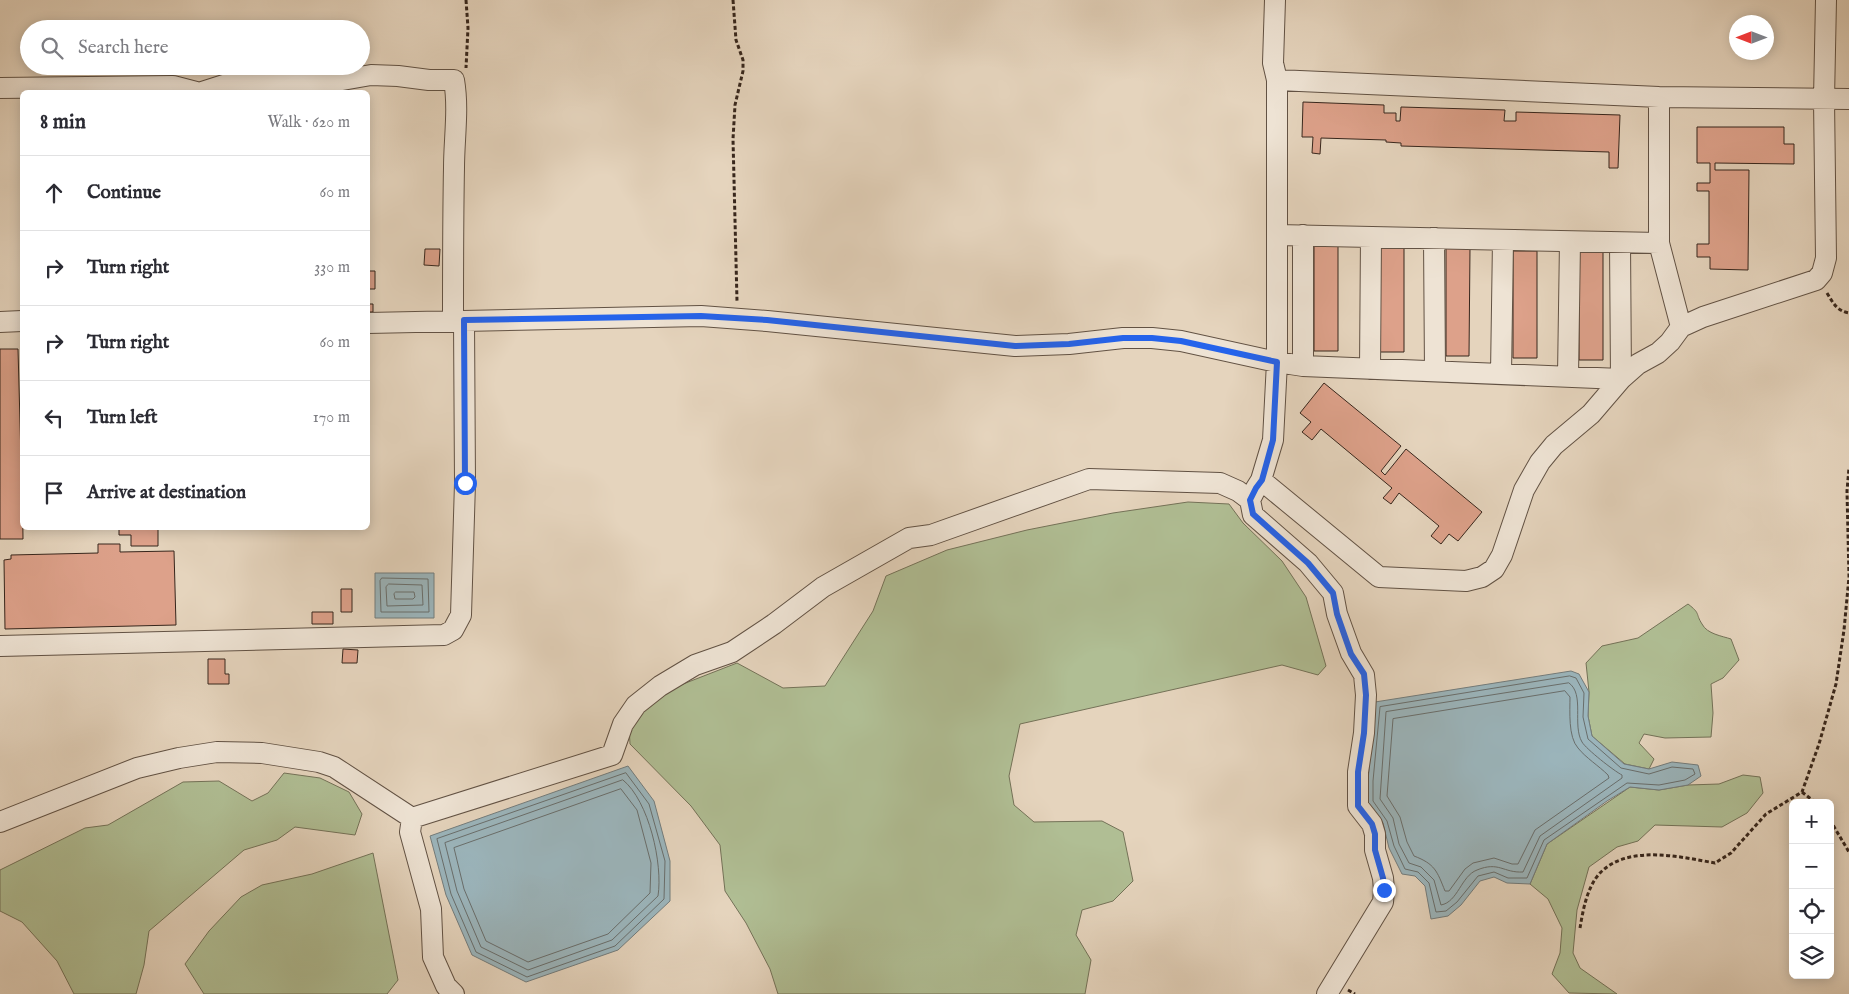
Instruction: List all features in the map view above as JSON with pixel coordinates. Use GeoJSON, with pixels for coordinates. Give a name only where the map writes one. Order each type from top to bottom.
{"type":"FeatureCollection","features":[{"type":"Feature","properties":{"kind":"street"},"geometry":{"type":"LineString","coordinates":[[1275,0],[1273,63],[1277,80],[1277,362],[1273,440],[1262,480],[1250,500],[1253,514],[1308,563],[1333,593],[1337,614],[1351,654],[1364,674],[1365,714],[1358,772],[1358,806],[1372,824],[1375,834],[1375,850],[1383,878],[1384,890],[1383,902],[1327,994]]}},
{"type":"Feature","properties":{"kind":"street"},"geometry":{"type":"LineString","coordinates":[[1262,480],[1379,577],[1466,581],[1482,577],[1494,569],[1502,555],[1524,490],[1540,462],[1554,445],[1592,414],[1621,379],[1638,364],[1658,353],[1670,342],[1681,327],[1703,317],[1816,280],[1822,273],[1826,258],[1824,99],[1826,0]]}},
{"type":"Feature","properties":{"kind":"street"},"geometry":{"type":"LineString","coordinates":[[0,646],[444,635],[453,630],[461,615],[465,483],[453,185],[457,98],[454,80],[429,80],[371,75],[331,82],[276,80],[227,84],[208,90]]}},
{"type":"Feature","properties":{"kind":"street"},"geometry":{"type":"LineString","coordinates":[[1277,80],[1659,97],[1849,99]]}},
{"type":"Feature","properties":{"kind":"street"},"geometry":{"type":"LineString","coordinates":[[0,88],[173,86],[188,90]]}},
{"type":"Feature","properties":{"kind":"street"},"geometry":{"type":"LineString","coordinates":[[1659,97],[1659,244],[1681,327]]}},
{"type":"Feature","properties":{"kind":"street"},"geometry":{"type":"LineString","coordinates":[[1277,235],[1659,244]]}},
{"type":"Feature","properties":{"kind":"street"},"geometry":{"type":"LineString","coordinates":[[1303,235],[1303,366]]}},
{"type":"Feature","properties":{"kind":"street"},"geometry":{"type":"LineString","coordinates":[[1370,369],[1371,237]]}},
{"type":"Feature","properties":{"kind":"street"},"geometry":{"type":"LineString","coordinates":[[1434,238],[1435,370]]}},
{"type":"Feature","properties":{"kind":"street"},"geometry":{"type":"LineString","coordinates":[[1501,374],[1503,240]]}},
{"type":"Feature","properties":{"kind":"street"},"geometry":{"type":"LineString","coordinates":[[1568,376],[1570,242]]}},
{"type":"Feature","properties":{"kind":"street"},"geometry":{"type":"LineString","coordinates":[[1620,243],[1621,379]]}},
{"type":"Feature","properties":{"kind":"street"},"geometry":{"type":"LineString","coordinates":[[370,323],[701,316],[1015,346],[1069,344],[1123,338],[1152,338],[1181,341],[1303,366],[1621,379]]}},
{"type":"Feature","properties":{"kind":"street"},"geometry":{"type":"LineString","coordinates":[[0,322],[20,321]]}},
{"type":"Feature","properties":{"kind":"street"},"geometry":{"type":"LineString","coordinates":[[412,818],[612,755],[623,724],[636,705],[660,686],[696,665],[732,652],[823,588],[909,538],[931,535],[1089,479],[1220,483],[1238,491],[1250,500]]}},
{"type":"Feature","properties":{"kind":"street"},"geometry":{"type":"LineString","coordinates":[[0,822],[137,768],[179,758],[218,752],[262,753],[319,762],[334,767],[412,818]]}},
{"type":"Feature","properties":{"kind":"street"},"geometry":{"type":"LineString","coordinates":[[412,818],[410,832],[432,909],[433,956],[446,986],[454,994]]}},
{"type":"Feature","properties":{"kind":"path"},"geometry":{"type":"LineString","coordinates":[[454,80],[465,73],[468,28],[466,0]]}},
{"type":"Feature","properties":{"kind":"path"},"geometry":{"type":"LineString","coordinates":[[733,0],[736,40],[743,60],[743,71],[735,105],[733,139],[738,319]]}},
{"type":"Feature","properties":{"kind":"path"},"geometry":{"type":"LineString","coordinates":[[1819,276],[1832,302],[1841,312],[1849,313]]}},
{"type":"Feature","properties":{"kind":"path"},"geometry":{"type":"LineString","coordinates":[[1580,928],[1590,889],[1599,874],[1617,861],[1644,855],[1679,856],[1715,862],[1731,853],[1766,814],[1802,792],[1819,744],[1836,684],[1844,630],[1849,577],[1847,491],[1849,468]]}},
{"type":"Feature","properties":{"kind":"path"},"geometry":{"type":"LineString","coordinates":[[1802,792],[1811,799]]}},
{"type":"Feature","properties":{"kind":"path"},"geometry":{"type":"LineString","coordinates":[[1834,827],[1849,852]]}},
{"type":"Feature","properties":{"kind":"green space"},"geometry":{"type":"Polygon","coordinates":[[[1188,502],[1229,504],[1243,523],[1282,561],[1306,597],[1326,666],[1318,675],[1282,665],[1020,724],[1009,776],[1014,805],[1034,822],[1102,821],[1123,832],[1133,881],[1113,901],[1082,910],[1076,935],[1091,960],[1085,994],[778,994],[770,969],[746,923],[725,891],[720,845],[691,806],[630,744],[629,726],[642,704],[678,686],[737,663],[783,688],[825,686],[873,611],[886,576],[947,550],[1027,530],[1113,513],[1188,502]]]}},
{"type":"Feature","properties":{"kind":"green space"},"geometry":{"type":"Polygon","coordinates":[[[1688,604],[1696,612],[1707,630],[1731,639],[1739,660],[1723,678],[1711,684],[1713,713],[1711,737],[1665,738],[1644,734],[1639,743],[1654,759],[1649,769],[1625,764],[1592,736],[1588,716],[1589,692],[1586,663],[1602,646],[1638,638],[1688,604]]]}},
{"type":"Feature","properties":{"kind":"green space"},"geometry":{"type":"Polygon","coordinates":[[[284,773],[320,778],[349,792],[362,814],[355,835],[295,827],[277,840],[244,850],[149,931],[144,965],[136,994],[74,994],[57,961],[22,922],[0,911],[0,870],[85,828],[108,825],[183,782],[219,781],[252,801],[268,793],[284,773]]]}},
{"type":"Feature","properties":{"kind":"green space"},"geometry":{"type":"Polygon","coordinates":[[[1743,775],[1760,777],[1763,793],[1747,813],[1722,827],[1655,825],[1638,841],[1617,847],[1589,867],[1577,910],[1573,953],[1580,968],[1617,994],[1569,993],[1552,974],[1560,953],[1562,928],[1548,899],[1530,884],[1547,844],[1630,787],[1659,790],[1688,785],[1719,784],[1743,775]]]}},
{"type":"Feature","properties":{"kind":"green space"},"geometry":{"type":"Polygon","coordinates":[[[373,853],[398,980],[387,994],[204,994],[185,964],[209,931],[241,897],[262,885],[312,874],[373,853]]]}},
{"type":"Feature","properties":{"kind":"water"},"geometry":{"type":"Polygon","coordinates":[[[375,573],[434,573],[434,618],[375,618],[375,573]]]}},
{"type":"Feature","properties":{"kind":"water"},"geometry":{"type":"Polygon","coordinates":[[[1571,671],[1579,674],[1589,692],[1588,716],[1592,736],[1624,764],[1649,769],[1672,762],[1698,765],[1701,776],[1688,785],[1659,790],[1630,787],[1547,844],[1530,884],[1507,883],[1494,877],[1480,881],[1461,905],[1448,916],[1431,919],[1425,886],[1415,876],[1402,874],[1389,848],[1383,823],[1368,803],[1368,781],[1375,702],[1571,671]]]}},
{"type":"Feature","properties":{"kind":"water"},"geometry":{"type":"Polygon","coordinates":[[[628,766],[654,801],[670,861],[670,901],[618,950],[526,982],[472,955],[446,895],[430,836],[628,766]]]}},
{"type":"Feature","properties":{"kind":"building"},"geometry":{"type":"Polygon","coordinates":[[[1303,102],[1384,105],[1384,113],[1396,113],[1396,121],[1400,121],[1401,107],[1505,110],[1504,121],[1516,121],[1516,112],[1620,115],[1618,168],[1609,168],[1609,152],[1401,146],[1401,143],[1386,142],[1386,140],[1321,138],[1320,154],[1312,153],[1313,137],[1302,137],[1303,102]]]}},
{"type":"Feature","properties":{"kind":"building"},"geometry":{"type":"Polygon","coordinates":[[[1697,127],[1784,127],[1784,144],[1794,144],[1794,164],[1715,163],[1715,170],[1749,170],[1748,270],[1710,269],[1710,257],[1697,257],[1697,244],[1709,244],[1709,191],[1697,191],[1697,183],[1710,183],[1710,163],[1697,163],[1697,127]]]}},
{"type":"Feature","properties":{"kind":"building"},"geometry":{"type":"Polygon","coordinates":[[[1314,243],[1338,244],[1338,351],[1314,351],[1314,243]]]}},
{"type":"Feature","properties":{"kind":"building"},"geometry":{"type":"Polygon","coordinates":[[[1380,245],[1404,245],[1404,352],[1380,352],[1380,245]]]}},
{"type":"Feature","properties":{"kind":"building"},"geometry":{"type":"Polygon","coordinates":[[[1446,248],[1470,248],[1469,356],[1446,356],[1446,248]]]}},
{"type":"Feature","properties":{"kind":"building"},"geometry":{"type":"Polygon","coordinates":[[[425,249],[440,249],[439,266],[424,265],[425,249]]]}},
{"type":"Feature","properties":{"kind":"building"},"geometry":{"type":"Polygon","coordinates":[[[1513,251],[1537,251],[1537,358],[1513,358],[1513,251]]]}},
{"type":"Feature","properties":{"kind":"building"},"geometry":{"type":"Polygon","coordinates":[[[1579,252],[1603,252],[1603,360],[1579,360],[1579,252]]]}},
{"type":"Feature","properties":{"kind":"building"},"geometry":{"type":"Polygon","coordinates":[[[370,271],[375,271],[375,289],[370,289],[370,271]]]}},
{"type":"Feature","properties":{"kind":"building"},"geometry":{"type":"Polygon","coordinates":[[[370,304],[373,304],[373,312],[370,312],[370,304]]]}},
{"type":"Feature","properties":{"kind":"building"},"geometry":{"type":"Polygon","coordinates":[[[0,349],[18,349],[20,530],[23,530],[23,539],[0,539],[0,349]]]}},
{"type":"Feature","properties":{"kind":"building"},"geometry":{"type":"Polygon","coordinates":[[[1324,383],[1401,446],[1381,471],[1385,475],[1406,449],[1482,512],[1458,541],[1449,534],[1441,544],[1431,536],[1439,526],[1399,493],[1391,504],[1383,498],[1392,488],[1321,429],[1312,440],[1302,432],[1311,422],[1300,413],[1324,383]]]}},
{"type":"Feature","properties":{"kind":"building"},"geometry":{"type":"Polygon","coordinates":[[[119,530],[158,530],[158,546],[131,546],[131,535],[119,535],[119,530]]]}},
{"type":"Feature","properties":{"kind":"building"},"geometry":{"type":"Polygon","coordinates":[[[98,544],[120,544],[120,552],[174,551],[176,625],[5,629],[4,560],[11,559],[11,555],[98,553],[98,544]]]}},
{"type":"Feature","properties":{"kind":"building"},"geometry":{"type":"Polygon","coordinates":[[[341,589],[352,589],[352,612],[341,612],[341,589]]]}},
{"type":"Feature","properties":{"kind":"building"},"geometry":{"type":"Polygon","coordinates":[[[312,612],[333,612],[333,624],[312,624],[312,612]]]}},
{"type":"Feature","properties":{"kind":"building"},"geometry":{"type":"Polygon","coordinates":[[[343,649],[358,650],[357,663],[342,663],[343,649]]]}},
{"type":"Feature","properties":{"kind":"building"},"geometry":{"type":"Polygon","coordinates":[[[208,659],[225,659],[225,674],[229,674],[229,684],[208,684],[208,659]]]}},
{"type":"Feature","properties":{"kind":"route"},"geometry":{"type":"LineString","coordinates":[[465,483],[464,320],[701,316],[767,320],[1015,346],[1045,346],[1093,340],[1152,338],[1181,341],[1277,362],[1273,440],[1262,480],[1250,500],[1253,514],[1308,563],[1333,593],[1337,614],[1351,654],[1364,674],[1366,695],[1364,733],[1358,772],[1358,806],[1372,824],[1375,834],[1375,850],[1383,878],[1384,890]]}}]}
